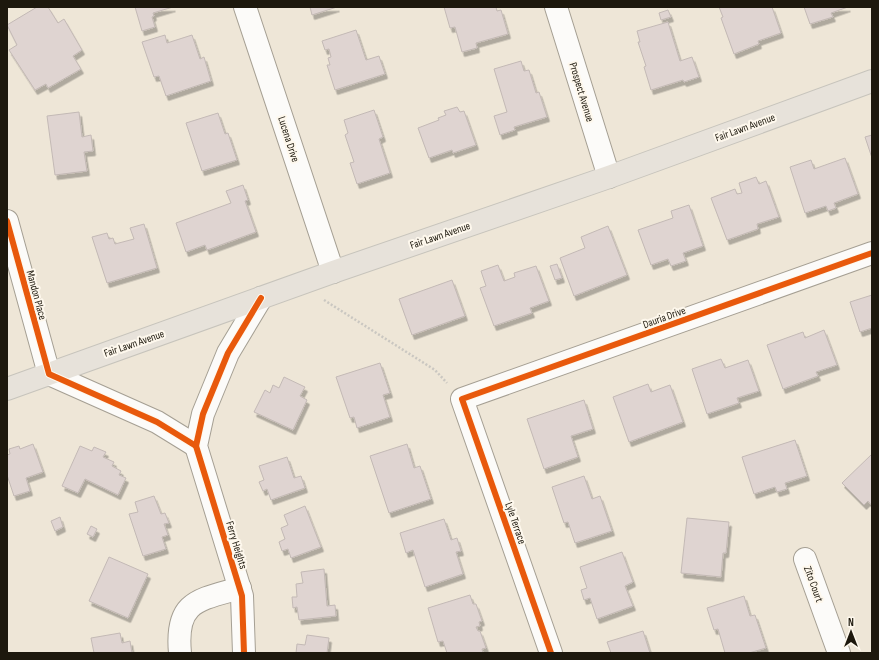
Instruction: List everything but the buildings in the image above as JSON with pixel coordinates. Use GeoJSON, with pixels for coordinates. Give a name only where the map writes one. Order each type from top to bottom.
{"type":"FeatureCollection","features":[{"type":"Feature","properties":{"kind":"main road","name":"Fair Lawn Avenue"},"geometry":{"type":"LineString","coordinates":[[7,389],[333,272],[609,177],[872,81]]}},
{"type":"Feature","properties":{"kind":"street","name":"Lucena Drive"},"geometry":{"type":"LineString","coordinates":[[245,7],[333,272]]}},
{"type":"Feature","properties":{"kind":"street","name":"Prospect Avenue"},"geometry":{"type":"LineString","coordinates":[[556,7],[609,177]]}},
{"type":"Feature","properties":{"kind":"street","name":"Mandon Place"},"geometry":{"type":"LineString","coordinates":[[7,221],[49,374]]}},
{"type":"Feature","properties":{"kind":"street","name":"Dauria Drive"},"geometry":{"type":"LineString","coordinates":[[462,399],[872,253]]}},
{"type":"Feature","properties":{"kind":"street","name":"Ferry Heights"},"geometry":{"type":"LineString","coordinates":[[244,653],[242,596],[196,446],[203,414],[228,353],[261,298]]}},
{"type":"Feature","properties":{"kind":"street"},"geometry":{"type":"LineString","coordinates":[[49,374],[157,422],[196,446]]}},
{"type":"Feature","properties":{"kind":"street","name":"Lyle Terrace"},"geometry":{"type":"LineString","coordinates":[[462,399],[551,653]]}},
{"type":"Feature","properties":{"kind":"street","name":"Zito Court"},"geometry":{"type":"LineString","coordinates":[[805,559],[839,653]]}},
{"type":"Feature","properties":{"kind":"street"},"geometry":{"type":"LineString","coordinates":[[180,653],[178,638],[183,614],[200,600],[240,588]]}},
{"type":"Feature","properties":{"kind":"path"},"geometry":{"type":"LineString","coordinates":[[321,298],[435,370],[462,399]]}},
{"type":"Feature","properties":{"kind":"cycle path"},"geometry":{"type":"LineString","coordinates":[[7,221],[49,374],[157,422],[196,446]]}},
{"type":"Feature","properties":{"kind":"cycle path"},"geometry":{"type":"LineString","coordinates":[[551,653],[462,399],[872,253]]}},
{"type":"Feature","properties":{"kind":"cycle path"},"geometry":{"type":"LineString","coordinates":[[244,653],[242,596],[196,446],[203,414],[228,353],[261,298]]}}]}
